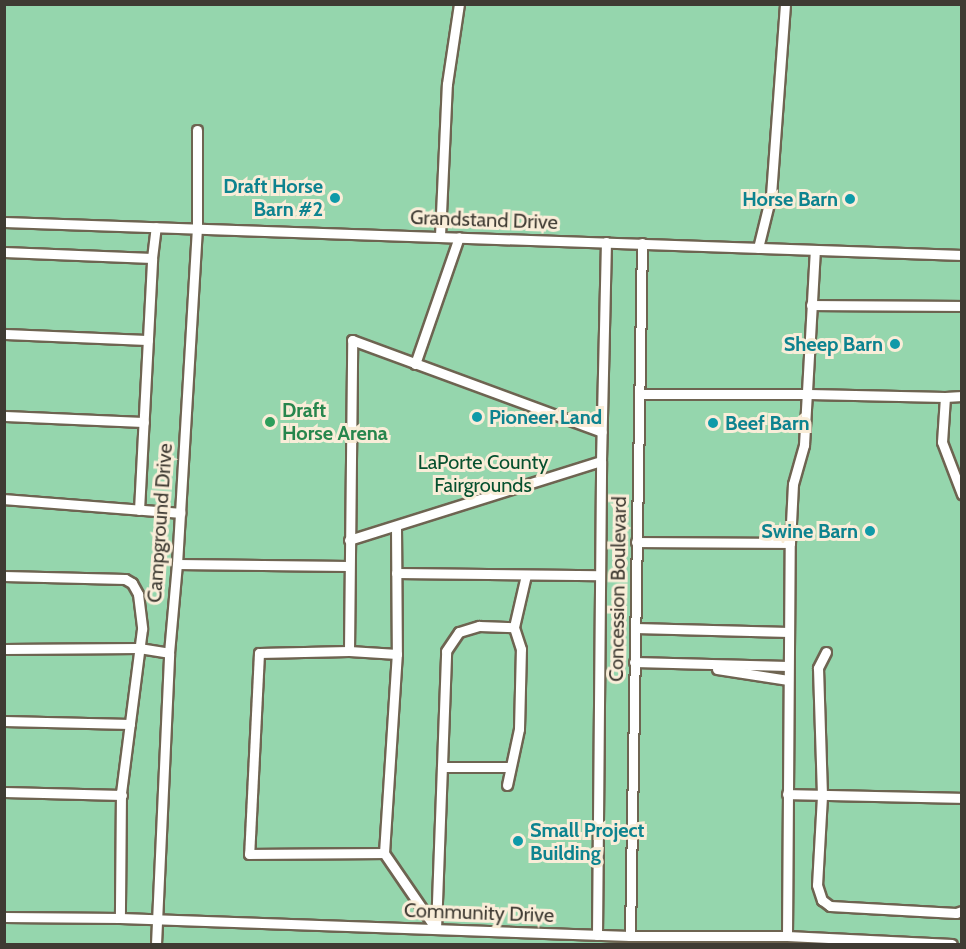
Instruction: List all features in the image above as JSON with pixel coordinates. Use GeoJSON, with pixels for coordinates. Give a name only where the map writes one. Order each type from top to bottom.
{"type":"FeatureCollection","features":[{"type":"Feature","properties":{"kind":"lane"},"geometry":{"type":"LineString","coordinates":[[440,236],[447,84],[459,4]]}},
{"type":"Feature","properties":{"kind":"lane"},"geometry":{"type":"LineString","coordinates":[[758,248],[771,195],[785,4]]}},
{"type":"Feature","properties":{"kind":"lane","name":"Campground Drive"},"geometry":{"type":"LineString","coordinates":[[156,945],[169,653],[177,564],[197,229],[197,130]]}},
{"type":"Feature","properties":{"kind":"lane","name":"Grandstand Drive"},"geometry":{"type":"LineString","coordinates":[[4,222],[962,255]]}},
{"type":"Feature","properties":{"kind":"lane"},"geometry":{"type":"LineString","coordinates":[[139,510],[152,258],[156,227]]}},
{"type":"Feature","properties":{"kind":"lane"},"geometry":{"type":"LineString","coordinates":[[415,364],[459,237]]}},
{"type":"Feature","properties":{"kind":"lane"},"geometry":{"type":"LineString","coordinates":[[597,935],[601,461],[606,242]]}},
{"type":"Feature","properties":{"kind":"lane","name":"Concession Boulevard"},"geometry":{"type":"LineString","coordinates":[[630,936],[642,243]]}},
{"type":"Feature","properties":{"kind":"lane"},"geometry":{"type":"LineString","coordinates":[[787,936],[790,543],[793,484],[804,445],[815,251]]}},
{"type":"Feature","properties":{"kind":"lane"},"geometry":{"type":"LineString","coordinates":[[4,252],[152,258]]}},
{"type":"Feature","properties":{"kind":"lane"},"geometry":{"type":"LineString","coordinates":[[811,304],[962,306]]}},
{"type":"Feature","properties":{"kind":"lane"},"geometry":{"type":"LineString","coordinates":[[4,334],[148,340]]}},
{"type":"Feature","properties":{"kind":"lane"},"geometry":{"type":"LineString","coordinates":[[349,651],[348,566],[352,340],[602,432]]}},
{"type":"Feature","properties":{"kind":"lane"},"geometry":{"type":"LineString","coordinates":[[639,394],[962,396]]}},
{"type":"Feature","properties":{"kind":"lane"},"geometry":{"type":"LineString","coordinates":[[945,397],[942,442],[962,494]]}},
{"type":"Feature","properties":{"kind":"lane"},"geometry":{"type":"LineString","coordinates":[[4,416],[144,422]]}},
{"type":"Feature","properties":{"kind":"lane"},"geometry":{"type":"LineString","coordinates":[[349,540],[601,461]]}},
{"type":"Feature","properties":{"kind":"lane"},"geometry":{"type":"LineString","coordinates":[[4,499],[180,513]]}},
{"type":"Feature","properties":{"kind":"lane"},"geometry":{"type":"LineString","coordinates":[[396,526],[396,654],[384,853],[436,929]]}},
{"type":"Feature","properties":{"kind":"lane"},"geometry":{"type":"LineString","coordinates":[[636,542],[790,543]]}},
{"type":"Feature","properties":{"kind":"lane"},"geometry":{"type":"LineString","coordinates":[[177,564],[348,566]]}},
{"type":"Feature","properties":{"kind":"lane"},"geometry":{"type":"LineString","coordinates":[[396,573],[600,575]]}},
{"type":"Feature","properties":{"kind":"lane"},"geometry":{"type":"LineString","coordinates":[[507,785],[519,729],[520,649],[514,627],[526,575]]}},
{"type":"Feature","properties":{"kind":"lane"},"geometry":{"type":"LineString","coordinates":[[4,576],[125,579],[132,584],[138,594],[142,629],[122,795],[120,918]]}},
{"type":"Feature","properties":{"kind":"lane"},"geometry":{"type":"LineString","coordinates":[[436,929],[446,651],[459,632],[479,626],[514,627]]}},
{"type":"Feature","properties":{"kind":"lane"},"geometry":{"type":"LineString","coordinates":[[635,628],[789,632]]}},
{"type":"Feature","properties":{"kind":"lane"},"geometry":{"type":"LineString","coordinates":[[4,649],[139,648],[169,653]]}},
{"type":"Feature","properties":{"kind":"lane"},"geometry":{"type":"LineString","coordinates":[[384,853],[249,854],[259,653],[349,651],[396,654]]}},
{"type":"Feature","properties":{"kind":"lane"},"geometry":{"type":"LineString","coordinates":[[826,652],[818,668],[822,796],[817,885],[822,900],[830,906],[956,913],[962,911]]}},
{"type":"Feature","properties":{"kind":"lane"},"geometry":{"type":"LineString","coordinates":[[634,662],[788,666]]}},
{"type":"Feature","properties":{"kind":"lane"},"geometry":{"type":"LineString","coordinates":[[682,664],[788,680]]}},
{"type":"Feature","properties":{"kind":"lane"},"geometry":{"type":"LineString","coordinates":[[4,721],[130,724]]}},
{"type":"Feature","properties":{"kind":"lane"},"geometry":{"type":"LineString","coordinates":[[442,767],[510,767]]}},
{"type":"Feature","properties":{"kind":"lane"},"geometry":{"type":"LineString","coordinates":[[4,792],[122,795]]}},
{"type":"Feature","properties":{"kind":"lane"},"geometry":{"type":"LineString","coordinates":[[787,794],[962,798]]}},
{"type":"Feature","properties":{"kind":"lane","name":"Community Drive"},"geometry":{"type":"LineString","coordinates":[[4,917],[158,919],[597,935],[613,940],[630,936],[787,936],[952,945]]}},
{"type":"Feature","properties":{"kind":"green space","name":"LaPorte County Fairgrounds"},"geometry":{"type":"Polygon","coordinates":[[[5,5],[961,5],[961,944],[5,944],[5,5]]]}},
{"type":"Feature","properties":{"kind":"place","name":"Draft Horse Barn #2"},"geometry":{"type":"Point","coordinates":[335,198]}},
{"type":"Feature","properties":{"kind":"place","name":"Horse Barn"},"geometry":{"type":"Point","coordinates":[850,199]}},
{"type":"Feature","properties":{"kind":"place","name":"Sheep Barn"},"geometry":{"type":"Point","coordinates":[895,344]}},
{"type":"Feature","properties":{"kind":"place","name":"Pioneer Land"},"geometry":{"type":"Point","coordinates":[477,417]}},
{"type":"Feature","properties":{"kind":"place","name":"Draft Horse Arena"},"geometry":{"type":"Point","coordinates":[270,422]}},
{"type":"Feature","properties":{"kind":"place","name":"Beef Barn"},"geometry":{"type":"Point","coordinates":[713,423]}},
{"type":"Feature","properties":{"kind":"place","name":"Swine Barn"},"geometry":{"type":"Point","coordinates":[870,531]}},
{"type":"Feature","properties":{"kind":"place","name":"Small Project Building"},"geometry":{"type":"Point","coordinates":[518,841]}}]}
